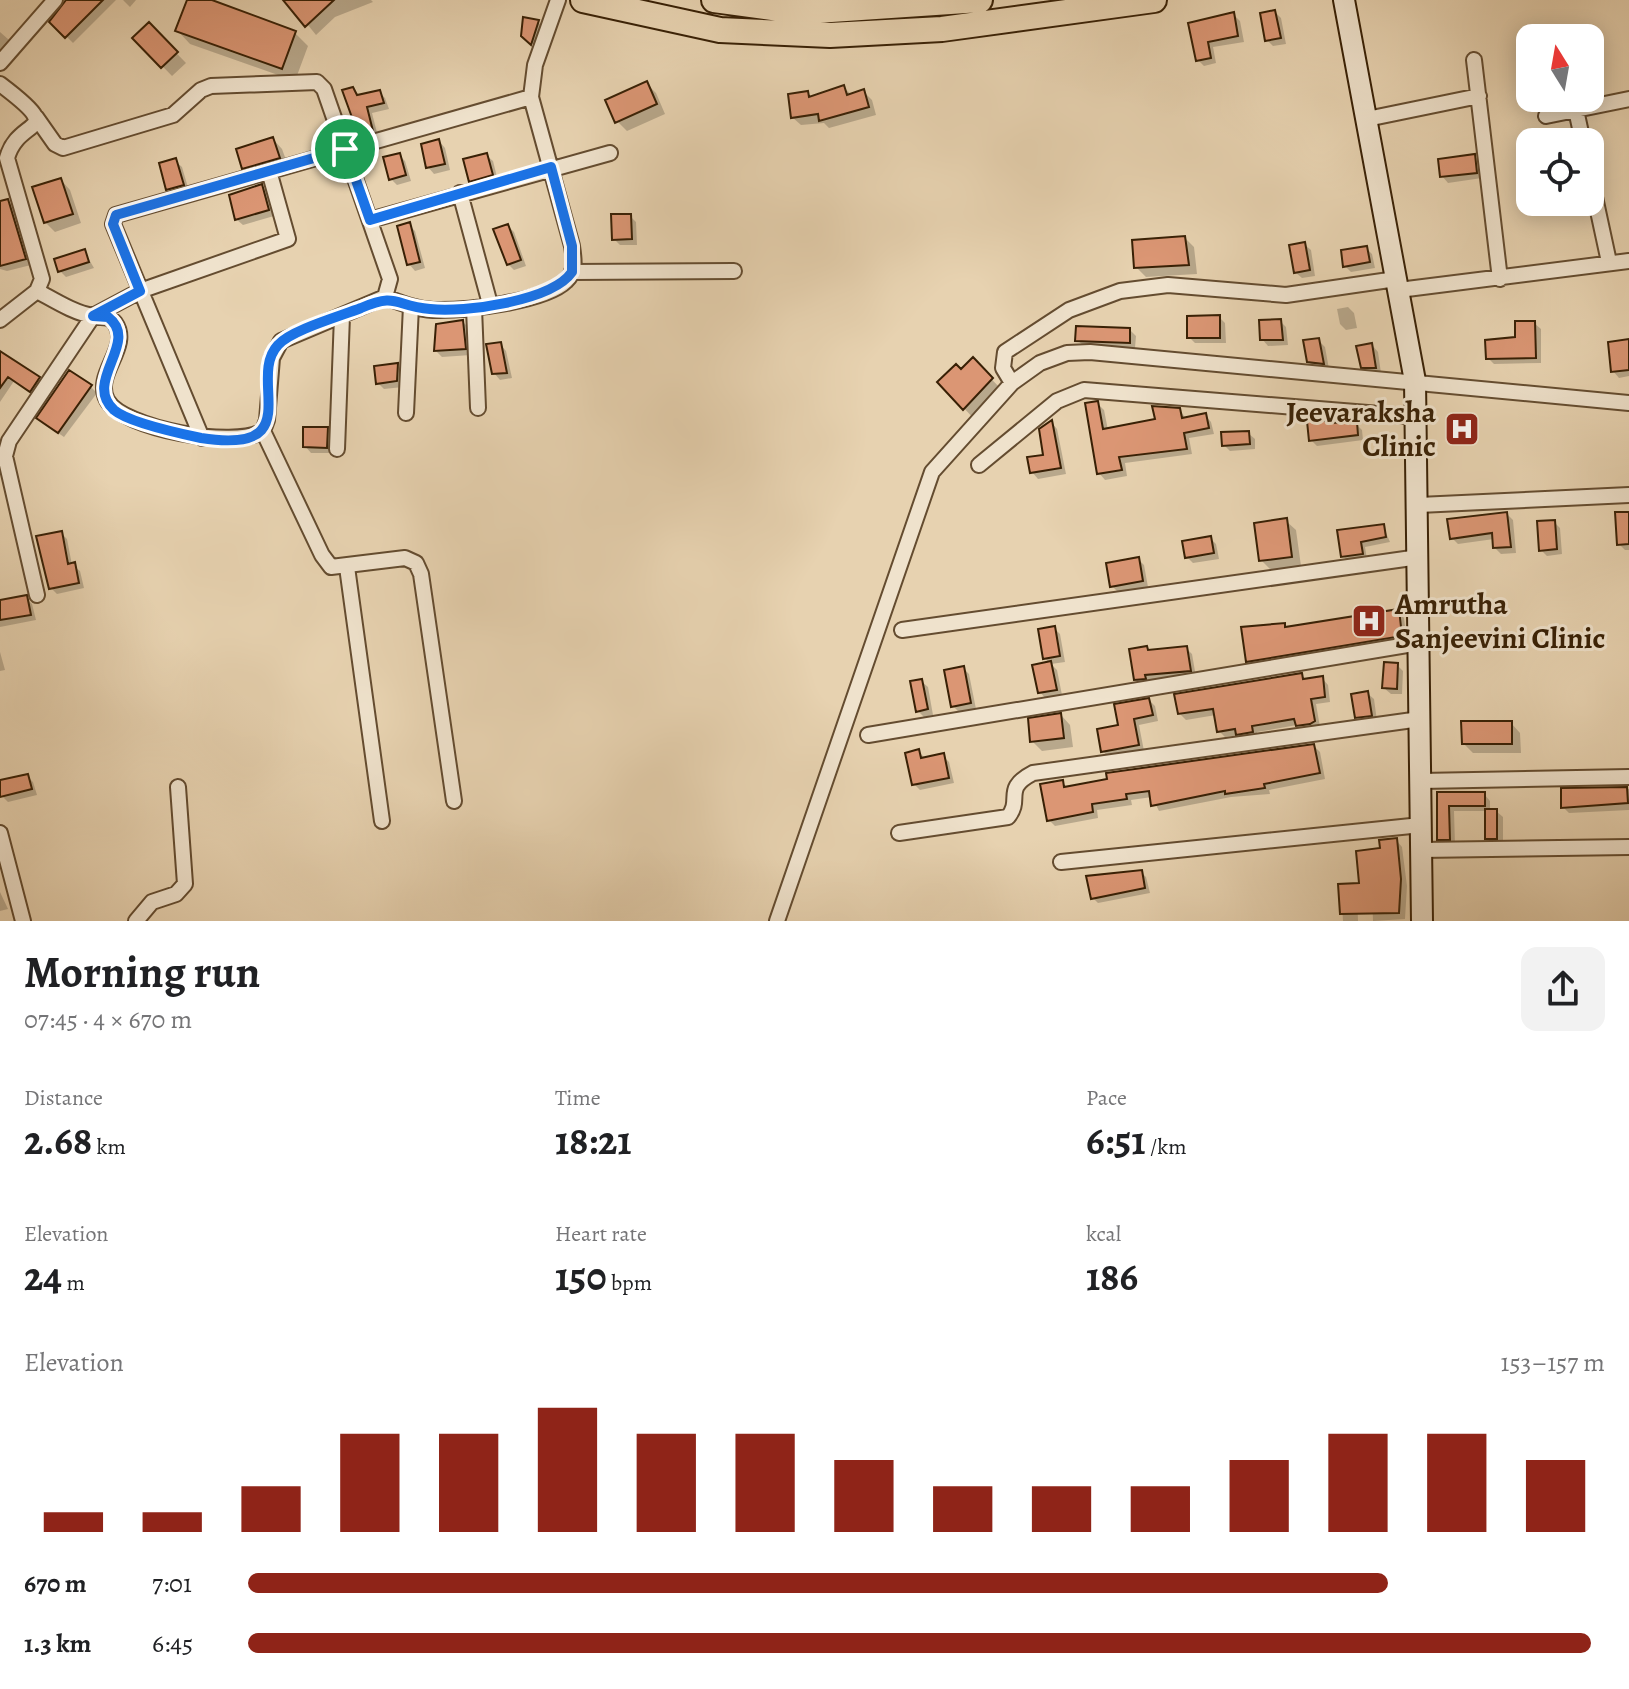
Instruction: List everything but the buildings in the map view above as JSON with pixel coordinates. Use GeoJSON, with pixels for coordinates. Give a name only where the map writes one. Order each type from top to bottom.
{"type":"FeatureCollection","features":[{"type":"Feature","properties":{"kind":"highway"},"geometry":{"type":"LineString","coordinates":[[583,0],[720,30],[980,0]]}},
{"type":"Feature","properties":{"kind":"highway"},"geometry":{"type":"LineString","coordinates":[[714,0],[800,23],[942,29],[1154,0]]}},
{"type":"Feature","properties":{"kind":"main road"},"geometry":{"type":"LineString","coordinates":[[1344,0],[1416,397],[1422,921]]}},
{"type":"Feature","properties":{"kind":"street"},"geometry":{"type":"LineString","coordinates":[[0,63],[55,0]]}},
{"type":"Feature","properties":{"kind":"street"},"geometry":{"type":"LineString","coordinates":[[558,0],[535,65],[531,97],[572,246],[572,272]]}},
{"type":"Feature","properties":{"kind":"street"},"geometry":{"type":"LineString","coordinates":[[1474,60],[1500,279]]}},
{"type":"Feature","properties":{"kind":"street"},"geometry":{"type":"LineString","coordinates":[[0,84],[32,109],[55,144],[63,148],[173,115],[201,90],[211,86],[309,80],[324,89],[370,220],[390,279],[385,297]]}},
{"type":"Feature","properties":{"kind":"street"},"geometry":{"type":"LineString","coordinates":[[1367,119],[1479,96]]}},
{"type":"Feature","properties":{"kind":"street"},"geometry":{"type":"LineString","coordinates":[[202,438],[113,224],[116,215],[531,97]]}},
{"type":"Feature","properties":{"kind":"street"},"geometry":{"type":"LineString","coordinates":[[1604,104],[1629,99]]}},
{"type":"Feature","properties":{"kind":"street"},"geometry":{"type":"LineString","coordinates":[[1546,116],[1566,112]]}},
{"type":"Feature","properties":{"kind":"street"},"geometry":{"type":"LineString","coordinates":[[0,320],[37,291],[42,279],[7,158],[34,125],[36,117]]}},
{"type":"Feature","properties":{"kind":"street"},"geometry":{"type":"LineString","coordinates":[[370,220],[610,153]]}},
{"type":"Feature","properties":{"kind":"street"},"geometry":{"type":"LineString","coordinates":[[37,595],[3,445],[93,316],[140,291],[283,243],[288,236],[269,171]]}},
{"type":"Feature","properties":{"kind":"street"},"geometry":{"type":"LineString","coordinates":[[460,193],[490,304]]}},
{"type":"Feature","properties":{"kind":"street"},"geometry":{"type":"LineString","coordinates":[[1599,216],[1609,262]]}},
{"type":"Feature","properties":{"kind":"street"},"geometry":{"type":"LineString","coordinates":[[1012,383],[1003,368],[1005,352],[1069,310],[1120,291],[1168,285],[1286,295],[1500,279],[1629,261]]}},
{"type":"Feature","properties":{"kind":"street"},"geometry":{"type":"LineString","coordinates":[[454,801],[421,574],[416,563],[405,558],[331,567],[322,555],[263,431],[275,348],[281,341],[385,297],[432,310],[474,308],[551,291],[572,272],[734,271]]}},
{"type":"Feature","properties":{"kind":"street"},"geometry":{"type":"LineString","coordinates":[[37,291],[93,316],[108,317],[118,329],[120,338],[103,383],[106,399],[114,410],[127,417],[202,438],[243,438],[263,431]]}},
{"type":"Feature","properties":{"kind":"street"},"geometry":{"type":"LineString","coordinates":[[406,413],[411,306]]}},
{"type":"Feature","properties":{"kind":"street"},"geometry":{"type":"LineString","coordinates":[[474,308],[478,408]]}},
{"type":"Feature","properties":{"kind":"street"},"geometry":{"type":"LineString","coordinates":[[337,449],[342,316]]}},
{"type":"Feature","properties":{"kind":"street"},"geometry":{"type":"LineString","coordinates":[[777,921],[932,472],[1012,383],[1040,363],[1067,353],[1090,352],[1416,397]]}},
{"type":"Feature","properties":{"kind":"street"},"geometry":{"type":"LineString","coordinates":[[979,465],[1057,401],[1084,390],[1629,403]]}},
{"type":"Feature","properties":{"kind":"street"},"geometry":{"type":"LineString","coordinates":[[1419,505],[1629,495]]}},
{"type":"Feature","properties":{"kind":"street"},"geometry":{"type":"LineString","coordinates":[[902,630],[1419,557]]}},
{"type":"Feature","properties":{"kind":"street"},"geometry":{"type":"LineString","coordinates":[[347,567],[382,821]]}},
{"type":"Feature","properties":{"kind":"street"},"geometry":{"type":"LineString","coordinates":[[868,735],[1419,643]]}},
{"type":"Feature","properties":{"kind":"street"},"geometry":{"type":"LineString","coordinates":[[899,833],[1008,817],[1012,812],[1013,788],[1018,780],[1033,773],[1420,719]]}},
{"type":"Feature","properties":{"kind":"street"},"geometry":{"type":"LineString","coordinates":[[1421,781],[1629,777]]}},
{"type":"Feature","properties":{"kind":"street"},"geometry":{"type":"LineString","coordinates":[[136,921],[152,902],[176,894],[185,884],[178,787]]}},
{"type":"Feature","properties":{"kind":"street"},"geometry":{"type":"LineString","coordinates":[[1061,862],[1421,825]]}},
{"type":"Feature","properties":{"kind":"street"},"geometry":{"type":"LineString","coordinates":[[0,833],[23,921]]}},
{"type":"Feature","properties":{"kind":"street"},"geometry":{"type":"LineString","coordinates":[[1421,850],[1629,847]]}},
{"type":"Feature","properties":{"kind":"place","name":"Jeevaraksha Clinic"},"geometry":{"type":"Point","coordinates":[1462,429]}},
{"type":"Feature","properties":{"kind":"place","name":"Amrutha Sanjeevini Clinic"},"geometry":{"type":"Point","coordinates":[1369,621]}},
{"type":"Feature","properties":{"kind":"route"},"geometry":{"type":"LineString","coordinates":[[345,149],[370,220],[551,167],[572,246],[572,272],[566,281],[551,291],[474,308],[432,310],[385,297],[281,341],[272,358],[267,420],[263,431],[255,435],[202,438],[127,417],[114,410],[106,399],[103,383],[120,338],[118,329],[108,317],[93,316],[140,291],[113,224],[116,215],[345,149]]}}]}
